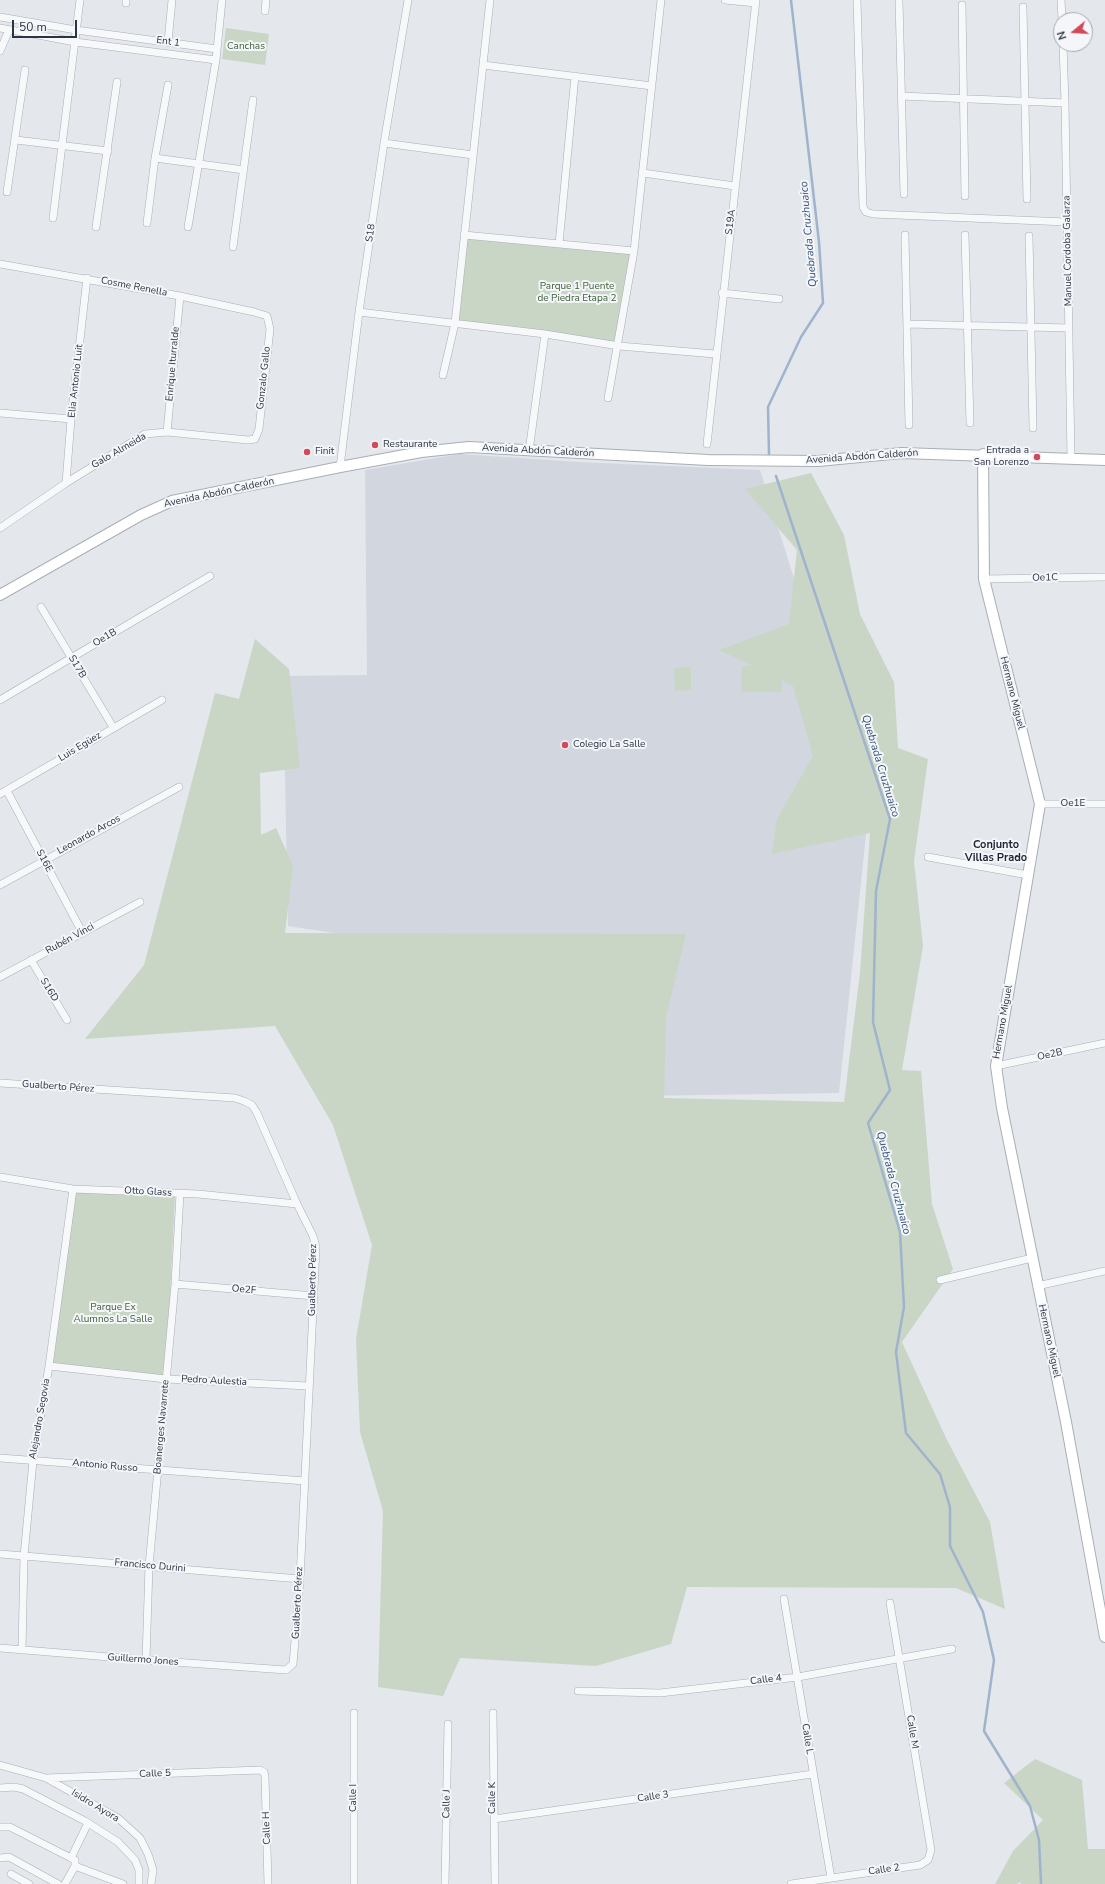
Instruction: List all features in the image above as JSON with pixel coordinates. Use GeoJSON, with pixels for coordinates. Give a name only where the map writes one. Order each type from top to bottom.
{"type":"FeatureCollection","features":[{"type":"Feature","properties":{"kind":"street"},"geometry":{"type":"LineString","coordinates":[[53,218],[80,0]]}},
{"type":"Feature","properties":{"kind":"street"},"geometry":{"type":"LineString","coordinates":[[168,42],[172,0]]}},
{"type":"Feature","properties":{"kind":"street"},"geometry":{"type":"LineString","coordinates":[[188,227],[216,60],[222,0]]}},
{"type":"Feature","properties":{"kind":"street"},"geometry":{"type":"LineString","coordinates":[[265,12],[266,0]]}},
{"type":"Feature","properties":{"kind":"street","name":"S18"},"geometry":{"type":"LineString","coordinates":[[340,467],[359,312],[384,143],[408,0]]}},
{"type":"Feature","properties":{"kind":"street"},"geometry":{"type":"LineString","coordinates":[[443,375],[455,323],[490,0]]}},
{"type":"Feature","properties":{"kind":"street"},"geometry":{"type":"LineString","coordinates":[[608,398],[619,346],[634,252],[661,0]]}},
{"type":"Feature","properties":{"kind":"street"},"geometry":{"type":"LineString","coordinates":[[725,0],[756,2]]}},
{"type":"Feature","properties":{"kind":"street"},"geometry":{"type":"LineString","coordinates":[[857,0],[863,207],[866,212],[873,214],[1067,222]]}},
{"type":"Feature","properties":{"kind":"street"},"geometry":{"type":"LineString","coordinates":[[1061,0],[1062,12]]}},
{"type":"Feature","properties":{"kind":"street"},"geometry":{"type":"LineString","coordinates":[[899,1],[904,194]]}},
{"type":"Feature","properties":{"kind":"street","name":"S19A"},"geometry":{"type":"LineString","coordinates":[[707,444],[715,354],[756,2]]}},
{"type":"Feature","properties":{"kind":"street"},"geometry":{"type":"LineString","coordinates":[[962,5],[965,196]]}},
{"type":"Feature","properties":{"kind":"street"},"geometry":{"type":"LineString","coordinates":[[1023,7],[1027,199]]}},
{"type":"Feature","properties":{"kind":"street","name":"Ent 1"},"geometry":{"type":"LineString","coordinates":[[0,17],[76,30],[217,49]]}},
{"type":"Feature","properties":{"kind":"street","name":"Ent 1"},"geometry":{"type":"LineString","coordinates":[[0,28],[75,42],[216,60]]}},
{"type":"Feature","properties":{"kind":"street"},"geometry":{"type":"LineString","coordinates":[[0,51],[10,30]]}},
{"type":"Feature","properties":{"kind":"street","name":"Manuel Cordoba Galarza"},"geometry":{"type":"LineString","coordinates":[[1063,52],[1071,458]]}},
{"type":"Feature","properties":{"kind":"street"},"geometry":{"type":"LineString","coordinates":[[483,65],[652,86]]}},
{"type":"Feature","properties":{"kind":"street"},"geometry":{"type":"LineString","coordinates":[[7,192],[16,140],[25,70]]}},
{"type":"Feature","properties":{"kind":"street"},"geometry":{"type":"LineString","coordinates":[[559,244],[575,76]]}},
{"type":"Feature","properties":{"kind":"street"},"geometry":{"type":"LineString","coordinates":[[96,227],[117,82]]}},
{"type":"Feature","properties":{"kind":"street"},"geometry":{"type":"LineString","coordinates":[[147,223],[155,158],[168,85]]}},
{"type":"Feature","properties":{"kind":"street"},"geometry":{"type":"LineString","coordinates":[[901,96],[1065,103]]}},
{"type":"Feature","properties":{"kind":"street"},"geometry":{"type":"LineString","coordinates":[[233,248],[253,100]]}},
{"type":"Feature","properties":{"kind":"street"},"geometry":{"type":"LineString","coordinates":[[16,140],[108,151]]}},
{"type":"Feature","properties":{"kind":"street"},"geometry":{"type":"LineString","coordinates":[[384,143],[473,155]]}},
{"type":"Feature","properties":{"kind":"street"},"geometry":{"type":"LineString","coordinates":[[155,158],[244,170]]}},
{"type":"Feature","properties":{"kind":"street"},"geometry":{"type":"LineString","coordinates":[[642,173],[735,186]]}},
{"type":"Feature","properties":{"kind":"street"},"geometry":{"type":"LineString","coordinates":[[464,235],[634,252]]}},
{"type":"Feature","properties":{"kind":"street"},"geometry":{"type":"LineString","coordinates":[[905,235],[909,425]]}},
{"type":"Feature","properties":{"kind":"street"},"geometry":{"type":"LineString","coordinates":[[965,235],[970,423]]}},
{"type":"Feature","properties":{"kind":"street"},"geometry":{"type":"LineString","coordinates":[[1029,236],[1033,428]]}},
{"type":"Feature","properties":{"kind":"street","name":"Cosme Renella"},"geometry":{"type":"LineString","coordinates":[[0,264],[87,278],[180,296],[267,316]]}},
{"type":"Feature","properties":{"kind":"street","name":"Elia Antonio Luit"},"geometry":{"type":"LineString","coordinates":[[66,483],[71,419],[87,278]]}},
{"type":"Feature","properties":{"kind":"street"},"geometry":{"type":"LineString","coordinates":[[722,293],[779,299]]}},
{"type":"Feature","properties":{"kind":"street","name":"Enrique Iturralde"},"geometry":{"type":"LineString","coordinates":[[168,432],[180,296]]}},
{"type":"Feature","properties":{"kind":"street"},"geometry":{"type":"LineString","coordinates":[[359,312],[545,334],[619,346],[715,354]]}},
{"type":"Feature","properties":{"kind":"street","name":"Gonzalo Gallo"},"geometry":{"type":"LineString","coordinates":[[255,439],[259,429],[266,372],[270,329],[267,316]]}},
{"type":"Feature","properties":{"kind":"street"},"geometry":{"type":"LineString","coordinates":[[907,324],[1069,328]]}},
{"type":"Feature","properties":{"kind":"street"},"geometry":{"type":"LineString","coordinates":[[529,452],[545,334]]}},
{"type":"Feature","properties":{"kind":"street"},"geometry":{"type":"LineString","coordinates":[[0,413],[71,419]]}},
{"type":"Feature","properties":{"kind":"street","name":"Galo Almeida"},"geometry":{"type":"LineString","coordinates":[[0,528],[66,483],[145,434],[168,432],[248,440],[255,439]]}},
{"type":"Feature","properties":{"kind":"street","name":"Avenida Abdón Calderón"},"geometry":{"type":"LineString","coordinates":[[0,595],[156,507],[172,501],[421,452],[469,447],[529,452],[708,460],[818,461],[902,453],[983,454],[1105,460]]}},
{"type":"Feature","properties":{"kind":"street","name":"Hermano Miguel"},"geometry":{"type":"LineString","coordinates":[[983,454],[984,579],[1040,804],[996,1066],[1002,1108],[1037,1286],[1066,1422],[1105,1638]]}},
{"type":"Feature","properties":{"kind":"street","name":"Oe1B"},"geometry":{"type":"LineString","coordinates":[[0,700],[210,576]]}},
{"type":"Feature","properties":{"kind":"street","name":"Oe1C"},"geometry":{"type":"LineString","coordinates":[[984,579],[1105,577]]}},
{"type":"Feature","properties":{"kind":"street","name":"S17B"},"geometry":{"type":"LineString","coordinates":[[41,606],[113,728]]}},
{"type":"Feature","properties":{"kind":"street","name":"Luis Egüez"},"geometry":{"type":"LineString","coordinates":[[0,794],[162,700]]}},
{"type":"Feature","properties":{"kind":"street","name":"Leonardo Arcos"},"geometry":{"type":"LineString","coordinates":[[0,885],[179,786]]}},
{"type":"Feature","properties":{"kind":"street","name":"S16E"},"geometry":{"type":"LineString","coordinates":[[7,791],[82,932]]}},
{"type":"Feature","properties":{"kind":"street","name":"Oe1E"},"geometry":{"type":"LineString","coordinates":[[1040,804],[1105,804]]}},
{"type":"Feature","properties":{"kind":"street"},"geometry":{"type":"LineString","coordinates":[[928,858],[1028,875]]}},
{"type":"Feature","properties":{"kind":"street","name":"Rubén Vinci"},"geometry":{"type":"LineString","coordinates":[[0,977],[140,902]]}},
{"type":"Feature","properties":{"kind":"street","name":"S16D"},"geometry":{"type":"LineString","coordinates":[[31,960],[67,1020]]}},
{"type":"Feature","properties":{"kind":"street","name":"Oe2B"},"geometry":{"type":"LineString","coordinates":[[996,1066],[1105,1043]]}},
{"type":"Feature","properties":{"kind":"street","name":"Gualberto Pérez"},"geometry":{"type":"LineString","coordinates":[[0,1083],[235,1098],[244,1100],[252,1105],[257,1113],[297,1204],[313,1236],[316,1247],[295,1656],[293,1664],[286,1670]]}},
{"type":"Feature","properties":{"kind":"street","name":"Otto Glass"},"geometry":{"type":"LineString","coordinates":[[0,1177],[73,1189],[198,1194],[297,1204]]}},
{"type":"Feature","properties":{"kind":"street","name":"Alejandro Segovia"},"geometry":{"type":"LineString","coordinates":[[22,1650],[24,1556],[33,1461],[49,1366],[73,1189]]}},
{"type":"Feature","properties":{"kind":"street","name":"Boanerges Navarrete"},"geometry":{"type":"LineString","coordinates":[[146,1660],[149,1566],[174,1284],[180,1194]]}},
{"type":"Feature","properties":{"kind":"street"},"geometry":{"type":"LineString","coordinates":[[940,1280],[1032,1258]]}},
{"type":"Feature","properties":{"kind":"street"},"geometry":{"type":"LineString","coordinates":[[1037,1286],[1105,1271]]}},
{"type":"Feature","properties":{"kind":"street","name":"Oe2F"},"geometry":{"type":"LineString","coordinates":[[174,1284],[314,1296]]}},
{"type":"Feature","properties":{"kind":"street","name":"Pedro Aulestia"},"geometry":{"type":"LineString","coordinates":[[49,1366],[166,1378],[308,1386]]}},
{"type":"Feature","properties":{"kind":"street","name":"Antonio Russo"},"geometry":{"type":"LineString","coordinates":[[0,1458],[305,1481]]}},
{"type":"Feature","properties":{"kind":"street","name":"Francisco Durini"},"geometry":{"type":"LineString","coordinates":[[0,1554],[300,1579]]}},
{"type":"Feature","properties":{"kind":"street","name":"Calle L"},"geometry":{"type":"LineString","coordinates":[[784,1599],[831,1878]]}},
{"type":"Feature","properties":{"kind":"street","name":"Calle M"},"geometry":{"type":"LineString","coordinates":[[890,1603],[931,1850],[928,1860]]}},
{"type":"Feature","properties":{"kind":"street","name":"Guillermo Jones"},"geometry":{"type":"LineString","coordinates":[[0,1648],[286,1670]]}},
{"type":"Feature","properties":{"kind":"street","name":"Calle 4"},"geometry":{"type":"LineString","coordinates":[[578,1691],[660,1693],[798,1677],[900,1657],[952,1649]]}},
{"type":"Feature","properties":{"kind":"street","name":"Calle I"},"geometry":{"type":"LineString","coordinates":[[354,1713],[354,1884]]}},
{"type":"Feature","properties":{"kind":"street","name":"Calle K"},"geometry":{"type":"LineString","coordinates":[[493,1713],[495,1884]]}},
{"type":"Feature","properties":{"kind":"street","name":"Calle J"},"geometry":{"type":"LineString","coordinates":[[446,1884],[448,1724]]}},
{"type":"Feature","properties":{"kind":"street","name":"Isidro Ayora"},"geometry":{"type":"LineString","coordinates":[[0,1765],[46,1778],[118,1818],[140,1838],[148,1854],[153,1870],[151,1884]]}},
{"type":"Feature","properties":{"kind":"street","name":"Calle 5"},"geometry":{"type":"LineString","coordinates":[[46,1778],[260,1770],[264,1772]]}},
{"type":"Feature","properties":{"kind":"street","name":"Calle H"},"geometry":{"type":"LineString","coordinates":[[264,1772],[268,1884]]}},
{"type":"Feature","properties":{"kind":"street","name":"Calle 3"},"geometry":{"type":"LineString","coordinates":[[494,1820],[813,1774]]}},
{"type":"Feature","properties":{"kind":"street"},"geometry":{"type":"LineString","coordinates":[[0,1788],[23,1788],[88,1823],[118,1842],[127,1850],[137,1865],[139,1884]]}},
{"type":"Feature","properties":{"kind":"street"},"geometry":{"type":"LineString","coordinates":[[71,1858],[88,1823]]}},
{"type":"Feature","properties":{"kind":"street"},"geometry":{"type":"LineString","coordinates":[[0,1828],[10,1827],[74,1860],[75,1866],[66,1884]]}},
{"type":"Feature","properties":{"kind":"street"},"geometry":{"type":"LineString","coordinates":[[0,1858],[9,1857],[58,1884]]}},
{"type":"Feature","properties":{"kind":"street","name":"Calle 2"},"geometry":{"type":"LineString","coordinates":[[791,1884],[920,1865],[928,1860]]}},
{"type":"Feature","properties":{"kind":"street"},"geometry":{"type":"LineString","coordinates":[[75,1866],[123,1884]]}},
{"type":"Feature","properties":{"kind":"street"},"geometry":{"type":"LineString","coordinates":[[11,1874],[29,1884]]}},
{"type":"Feature","properties":{"kind":"shaded area","name":"Colegio La Salle"},"geometry":{"type":"Polygon","coordinates":[[[460,454],[579,462],[760,470],[868,815],[839,1093],[632,1096],[399,943],[288,926],[283,676],[367,675],[365,470],[460,454]]]}},
{"type":"Feature","properties":{"kind":"green space","name":"Canchas"},"geometry":{"type":"Polygon","coordinates":[[[226,28],[269,34],[265,65],[222,59],[226,28]]]}},
{"type":"Feature","properties":{"kind":"green space","name":"Parque 1 Puente de Piedra Etapa 2"},"geometry":{"type":"Polygon","coordinates":[[[464,235],[634,251],[619,346],[455,323],[464,235]]]}},
{"type":"Feature","properties":{"kind":"green space"},"geometry":{"type":"Polygon","coordinates":[[[811,473],[844,535],[860,614],[894,682],[898,748],[928,759],[914,861],[923,946],[902,1070],[921,1071],[932,1204],[953,1269],[902,1342],[946,1438],[990,1522],[1005,1609],[956,1588],[687,1587],[671,1644],[596,1666],[460,1658],[443,1696],[378,1687],[383,1511],[360,1432],[356,1339],[372,1245],[333,1125],[275,1026],[85,1039],[144,965],[215,693],[239,699],[255,639],[289,669],[300,768],[260,773],[261,835],[276,828],[293,866],[285,933],[686,934],[666,1017],[664,1098],[844,1102],[860,973],[870,833],[772,854],[777,819],[813,756],[793,686],[782,680],[781,692],[741,692],[742,666],[753,666],[719,650],[789,624],[797,550],[745,489],[811,473]]]}},
{"type":"Feature","properties":{"kind":"green space"},"geometry":{"type":"Polygon","coordinates":[[[691,667],[691,690],[675,691],[674,668],[691,667]]]}},
{"type":"Feature","properties":{"kind":"green space","name":"Parque Ex Alumnos La Salle"},"geometry":{"type":"Polygon","coordinates":[[[73,1189],[175,1197],[166,1379],[49,1366],[73,1189]]]}},
{"type":"Feature","properties":{"kind":"green space"},"geometry":{"type":"Polygon","coordinates":[[[1035,1759],[1082,1780],[1088,1849],[1105,1849],[1105,1884],[1021,1884],[1020,1882],[1017,1884],[995,1884],[1013,1851],[1043,1820],[1004,1783],[1035,1759]]]}},
{"type":"Feature","properties":{"kind":"waterway","name":"Quebrada Cruzhuaico"},"geometry":{"type":"LineString","coordinates":[[769,454],[768,407],[801,337],[823,303],[819,242],[791,0]]}},
{"type":"Feature","properties":{"kind":"waterway","name":"Quebrada Cruzhuaico"},"geometry":{"type":"LineString","coordinates":[[776,476],[890,819],[876,891],[873,1022],[890,1090],[868,1123],[900,1232],[904,1307],[896,1352],[906,1433],[940,1474],[950,1507],[950,1546],[983,1612],[994,1660],[984,1731],[1030,1806],[1039,1840],[1041,1884]]}},
{"type":"Feature","properties":{"kind":"place","name":"Restaurante"},"geometry":{"type":"Point","coordinates":[375,445]}},
{"type":"Feature","properties":{"kind":"place","name":"Finit"},"geometry":{"type":"Point","coordinates":[307,452]}},
{"type":"Feature","properties":{"kind":"place","name":"Entrada a San Lorenzo"},"geometry":{"type":"Point","coordinates":[1037,457]}},
{"type":"Feature","properties":{"kind":"place","name":"Colegio La Salle"},"geometry":{"type":"Point","coordinates":[565,745]}},
{"type":"Feature","properties":{"kind":"district","name":"Conjunto Villas Prado"},"geometry":{"type":"Point","coordinates":[996,851]}}]}
